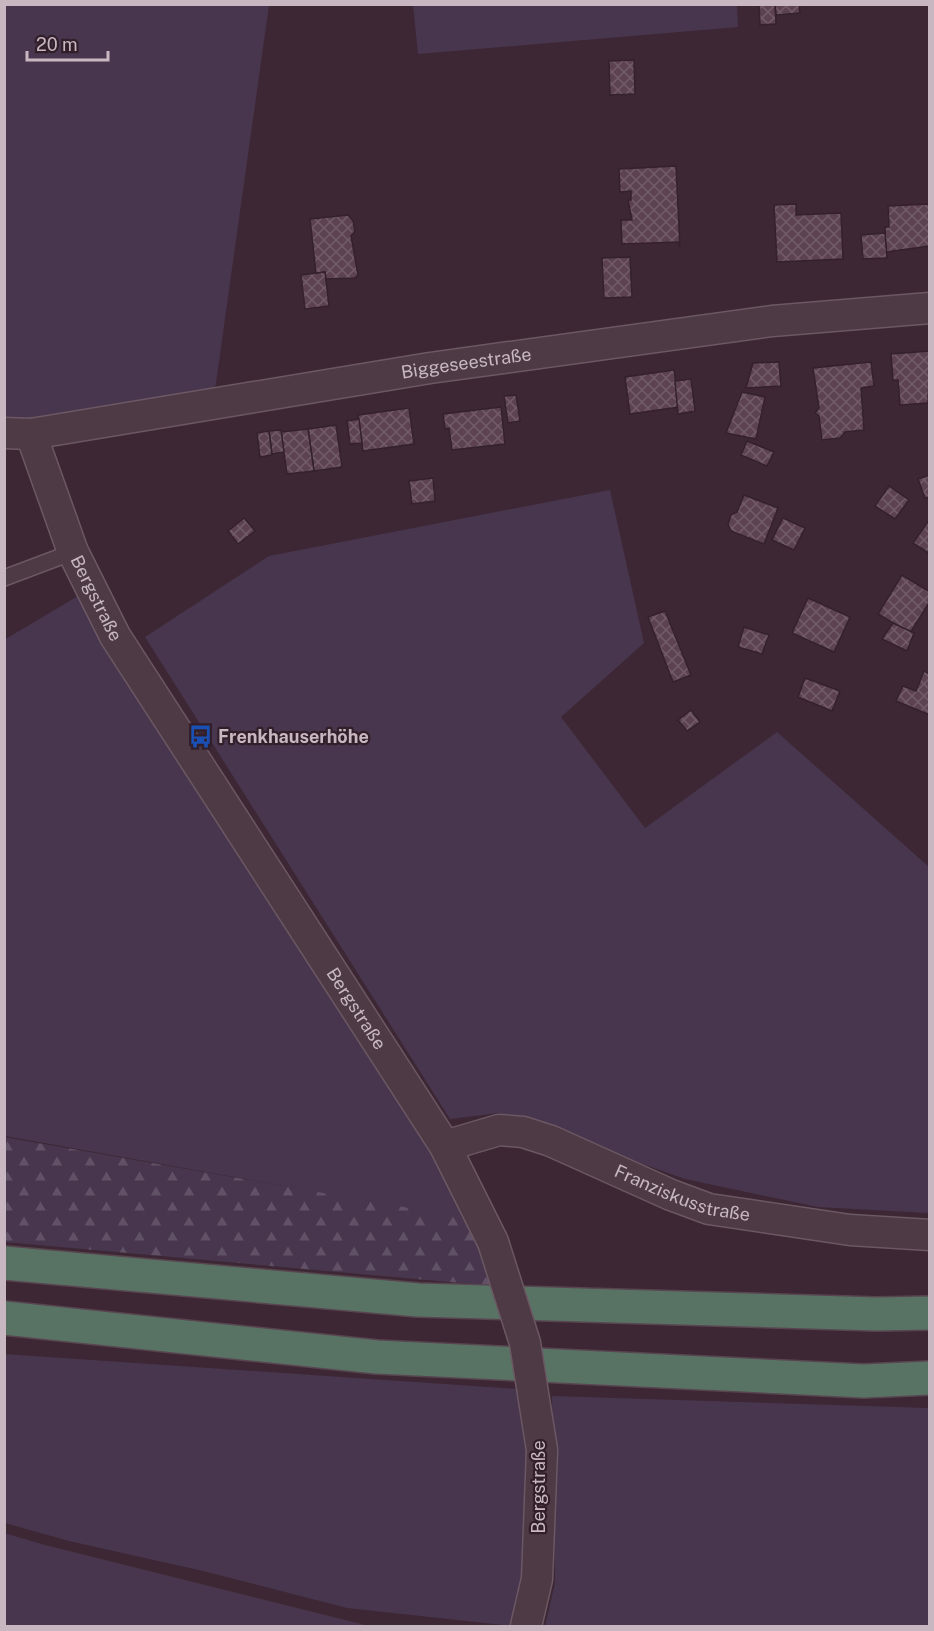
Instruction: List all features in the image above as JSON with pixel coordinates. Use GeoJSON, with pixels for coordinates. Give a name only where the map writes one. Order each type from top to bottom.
{"type":"FeatureCollection","features":[{"type":"Feature","properties":{"kind":"highway"},"geometry":{"type":"LineString","coordinates":[[4,1263],[418,1300],[877,1314],[930,1313]]}},
{"type":"Feature","properties":{"kind":"highway"},"geometry":{"type":"LineString","coordinates":[[4,1318],[377,1356],[864,1381],[930,1378]]}},
{"type":"Feature","properties":{"kind":"street","name":"Biggeseestraße"},"geometry":{"type":"LineString","coordinates":[[18,433],[430,368],[772,321],[930,308]]}},
{"type":"Feature","properties":{"kind":"street","name":"Bergstraße"},"geometry":{"type":"LineString","coordinates":[[18,433],[73,552],[121,646],[445,1146],[493,1242],[525,1343],[542,1450],[537,1580],[526,1626]]}},
{"type":"Feature","properties":{"kind":"street","name":"Franziskusstraße"},"geometry":{"type":"LineString","coordinates":[[445,1146],[499,1130],[523,1132],[551,1141],[671,1195],[709,1209],[850,1230],[930,1235]]}},
{"type":"Feature","properties":{"kind":"lane"},"geometry":{"type":"LineString","coordinates":[[4,578],[73,552]]}},
{"type":"Feature","properties":{"kind":"green space"},"geometry":{"type":"Polygon","coordinates":[[[5,5],[269,5],[214,397],[5,426],[5,5]]]}},
{"type":"Feature","properties":{"kind":"green space"},"geometry":{"type":"Polygon","coordinates":[[[413,5],[737,5],[738,27],[418,54],[413,5]]]}},
{"type":"Feature","properties":{"kind":"green space"},"geometry":{"type":"Polygon","coordinates":[[[610,490],[644,643],[561,717],[645,828],[777,732],[929,867],[929,1213],[818,1207],[685,1179],[499,1113],[450,1119],[145,637],[269,556],[610,490]]]}},
{"type":"Feature","properties":{"kind":"green space"},"geometry":{"type":"Polygon","coordinates":[[[88,590],[437,1150],[462,1218],[5,1136],[4,640],[88,590]]]}},
{"type":"Feature","properties":{"kind":"green space"},"geometry":{"type":"Polygon","coordinates":[[[4,1137],[466,1218],[494,1286],[5,1242],[4,1137]]]}},
{"type":"Feature","properties":{"kind":"green space"},"geometry":{"type":"Polygon","coordinates":[[[4,1354],[516,1389],[531,1474],[524,1572],[513,1626],[347,1608],[203,1571],[69,1541],[5,1523],[4,1354]]]}},
{"type":"Feature","properties":{"kind":"green space"},"geometry":{"type":"Polygon","coordinates":[[[552,1396],[929,1408],[929,1626],[545,1626],[555,1583],[552,1396]]]}},
{"type":"Feature","properties":{"kind":"green space"},"geometry":{"type":"Polygon","coordinates":[[[4,1533],[45,1545],[369,1626],[5,1626],[4,1533]]]}},
{"type":"Feature","properties":{"kind":"building"},"geometry":{"type":"Polygon","coordinates":[[[759,4],[775,4],[776,24],[760,25],[759,4]]]}},
{"type":"Feature","properties":{"kind":"building"},"geometry":{"type":"Polygon","coordinates":[[[775,4],[799,4],[800,13],[776,15],[775,4]]]}},
{"type":"Feature","properties":{"kind":"building"},"geometry":{"type":"Polygon","coordinates":[[[634,60],[635,94],[610,95],[609,61],[634,60]]]}},
{"type":"Feature","properties":{"kind":"building"},"geometry":{"type":"Polygon","coordinates":[[[676,166],[680,247],[678,242],[622,244],[621,220],[632,220],[628,200],[631,200],[631,191],[620,192],[619,169],[676,166]]]}},
{"type":"Feature","properties":{"kind":"building"},"geometry":{"type":"Polygon","coordinates":[[[796,204],[796,215],[841,213],[843,259],[777,262],[774,205],[796,204]]]}},
{"type":"Feature","properties":{"kind":"building"},"geometry":{"type":"Polygon","coordinates":[[[930,204],[930,246],[886,252],[885,227],[889,227],[888,206],[930,204]]]}},
{"type":"Feature","properties":{"kind":"building"},"geometry":{"type":"Polygon","coordinates":[[[348,215],[353,221],[355,231],[351,236],[358,275],[355,278],[326,279],[325,272],[316,273],[310,219],[348,215]]]}},
{"type":"Feature","properties":{"kind":"building"},"geometry":{"type":"Polygon","coordinates":[[[885,233],[887,258],[863,259],[861,235],[885,233]]]}},
{"type":"Feature","properties":{"kind":"building"},"geometry":{"type":"Polygon","coordinates":[[[630,257],[632,297],[604,298],[602,258],[630,257]]]}},
{"type":"Feature","properties":{"kind":"building"},"geometry":{"type":"Polygon","coordinates":[[[325,272],[329,306],[305,309],[301,275],[325,272]]]}},
{"type":"Feature","properties":{"kind":"building"},"geometry":{"type":"Polygon","coordinates":[[[930,351],[928,403],[900,405],[898,380],[893,380],[891,354],[930,351]]]}},
{"type":"Feature","properties":{"kind":"building"},"geometry":{"type":"Polygon","coordinates":[[[779,362],[781,386],[746,388],[753,363],[779,362]]]}},
{"type":"Feature","properties":{"kind":"building"},"geometry":{"type":"Polygon","coordinates":[[[871,362],[874,386],[861,388],[864,430],[845,432],[840,438],[822,440],[819,416],[815,413],[819,408],[813,368],[871,362]]]}},
{"type":"Feature","properties":{"kind":"building"},"geometry":{"type":"Polygon","coordinates":[[[674,370],[679,407],[630,414],[625,377],[674,370]]]}},
{"type":"Feature","properties":{"kind":"building"},"geometry":{"type":"Polygon","coordinates":[[[691,379],[695,411],[678,414],[675,381],[691,379]]]}},
{"type":"Feature","properties":{"kind":"building"},"geometry":{"type":"Polygon","coordinates":[[[742,392],[765,397],[756,439],[726,433],[742,392]]]}},
{"type":"Feature","properties":{"kind":"building"},"geometry":{"type":"Polygon","coordinates":[[[516,395],[520,421],[508,423],[504,396],[516,395]]]}},
{"type":"Feature","properties":{"kind":"building"},"geometry":{"type":"Polygon","coordinates":[[[501,407],[505,444],[452,450],[449,428],[445,429],[443,414],[501,407]]]}},
{"type":"Feature","properties":{"kind":"building"},"geometry":{"type":"Polygon","coordinates":[[[409,408],[414,444],[363,451],[358,415],[409,408]]]}},
{"type":"Feature","properties":{"kind":"building"},"geometry":{"type":"Polygon","coordinates":[[[359,419],[362,443],[350,444],[347,421],[359,419]]]}},
{"type":"Feature","properties":{"kind":"building"},"geometry":{"type":"Polygon","coordinates":[[[336,425],[342,467],[314,471],[308,429],[336,425]]]}},
{"type":"Feature","properties":{"kind":"building"},"geometry":{"type":"Polygon","coordinates":[[[308,429],[314,471],[287,474],[281,432],[308,429]]]}},
{"type":"Feature","properties":{"kind":"building"},"geometry":{"type":"Polygon","coordinates":[[[281,430],[284,452],[272,454],[269,431],[281,430]]]}},
{"type":"Feature","properties":{"kind":"building"},"geometry":{"type":"Polygon","coordinates":[[[269,431],[272,455],[260,457],[257,433],[269,431]]]}},
{"type":"Feature","properties":{"kind":"building"},"geometry":{"type":"Polygon","coordinates":[[[747,441],[774,452],[767,466],[741,455],[747,441]]]}},
{"type":"Feature","properties":{"kind":"building"},"geometry":{"type":"Polygon","coordinates":[[[930,475],[930,497],[925,498],[918,479],[930,475]]]}},
{"type":"Feature","properties":{"kind":"building"},"geometry":{"type":"Polygon","coordinates":[[[433,478],[435,501],[412,504],[409,481],[433,478]]]}},
{"type":"Feature","properties":{"kind":"building"},"geometry":{"type":"Polygon","coordinates":[[[889,486],[909,500],[895,519],[875,506],[889,486]]]}},
{"type":"Feature","properties":{"kind":"building"},"geometry":{"type":"Polygon","coordinates":[[[744,495],[778,508],[764,544],[731,531],[728,524],[731,515],[737,512],[744,495]]]}},
{"type":"Feature","properties":{"kind":"building"},"geometry":{"type":"Polygon","coordinates":[[[244,518],[255,531],[238,544],[228,531],[244,518]]]}},
{"type":"Feature","properties":{"kind":"building"},"geometry":{"type":"Polygon","coordinates":[[[783,518],[805,528],[794,550],[772,540],[783,518]]]}},
{"type":"Feature","properties":{"kind":"building"},"geometry":{"type":"Polygon","coordinates":[[[930,519],[930,554],[913,543],[930,519]]]}},
{"type":"Feature","properties":{"kind":"building"},"geometry":{"type":"Polygon","coordinates":[[[902,575],[930,592],[930,601],[910,633],[878,614],[902,575]]]}},
{"type":"Feature","properties":{"kind":"building"},"geometry":{"type":"Polygon","coordinates":[[[808,598],[850,617],[834,652],[792,633],[808,598]]]}},
{"type":"Feature","properties":{"kind":"building"},"geometry":{"type":"Polygon","coordinates":[[[665,611],[691,675],[673,682],[648,617],[665,611]]]}},
{"type":"Feature","properties":{"kind":"building"},"geometry":{"type":"Polygon","coordinates":[[[893,623],[914,633],[907,651],[882,639],[893,623]]]}},
{"type":"Feature","properties":{"kind":"building"},"geometry":{"type":"Polygon","coordinates":[[[744,627],[769,635],[762,654],[738,647],[744,627]]]}},
{"type":"Feature","properties":{"kind":"building"},"geometry":{"type":"Polygon","coordinates":[[[924,671],[930,674],[930,715],[896,701],[903,686],[916,691],[924,671]]]}},
{"type":"Feature","properties":{"kind":"building"},"geometry":{"type":"Polygon","coordinates":[[[805,678],[840,691],[832,711],[798,697],[805,678]]]}},
{"type":"Feature","properties":{"kind":"building"},"geometry":{"type":"Polygon","coordinates":[[[691,710],[700,722],[687,731],[678,720],[691,710]]]}},
{"type":"Feature","properties":{"kind":"place","name":"Frenkhauserhöhe"},"geometry":{"type":"Point","coordinates":[200,737]}}]}
